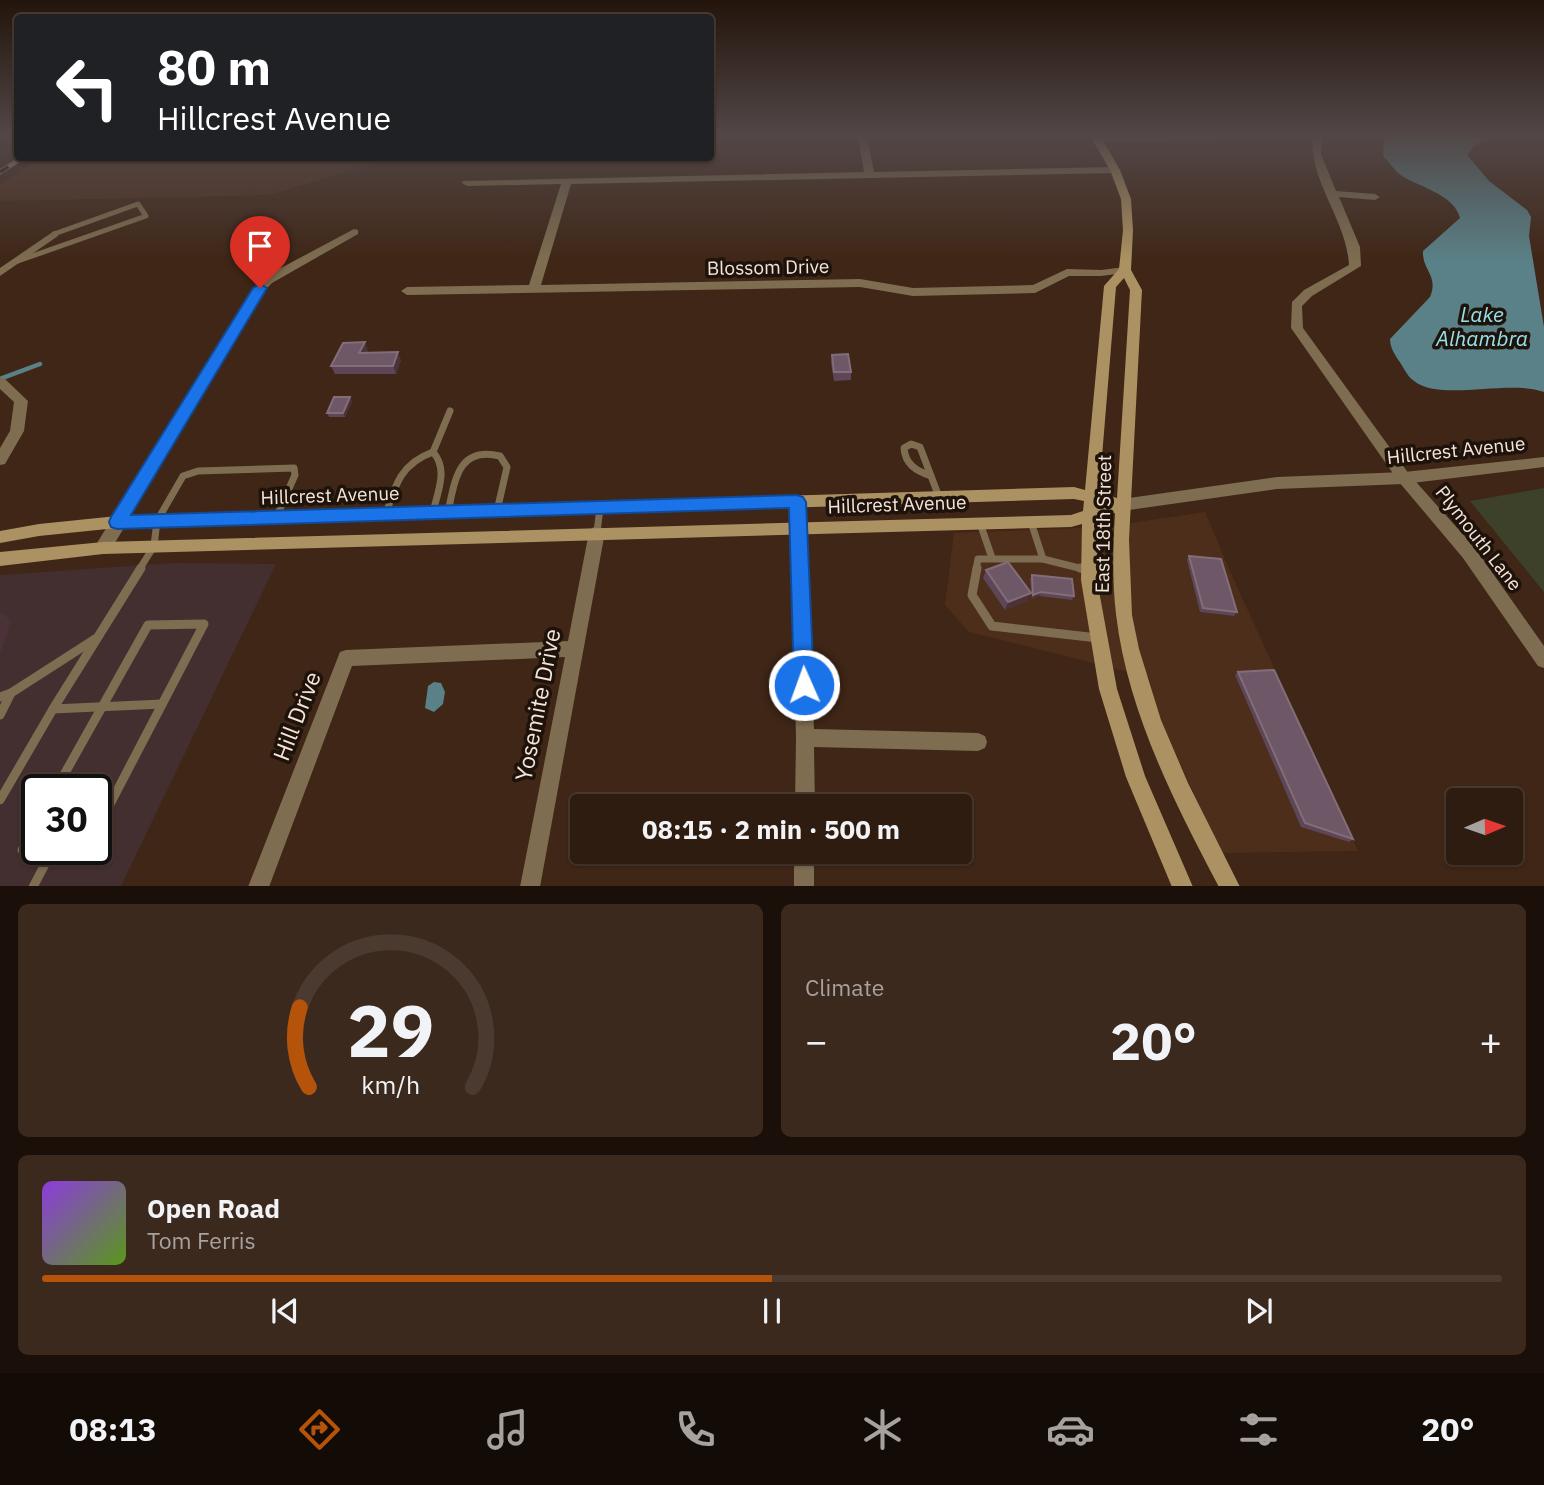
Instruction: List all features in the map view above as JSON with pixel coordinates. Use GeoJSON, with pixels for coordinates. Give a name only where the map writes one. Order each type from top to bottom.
{"type":"FeatureCollection","features":[{"type":"Feature","properties":{"kind":"main road","name":"East 18th Street"},"geometry":{"type":"LineString","coordinates":[[1118,178],[1126,199],[1128,230],[1125,270],[1136,290],[1122,505],[1121,573],[1124,617],[1145,700],[1173,774],[1229,886]]}},
{"type":"Feature","properties":{"kind":"main road","name":"East 18th Street"},"geometry":{"type":"LineString","coordinates":[[1125,270],[1110,286],[1090,516],[1089,570],[1108,689],[1136,776],[1182,886]]}},
{"type":"Feature","properties":{"kind":"main road","name":"Hillcrest Avenue"},"geometry":{"type":"LineString","coordinates":[[0,537],[117,522],[1074,493],[1122,505]]}},
{"type":"Feature","properties":{"kind":"main road","name":"Hillcrest Avenue"},"geometry":{"type":"LineString","coordinates":[[0,559],[103,548],[597,532],[1071,521],[1122,505]]}},
{"type":"Feature","properties":{"kind":"street"},"geometry":{"type":"LineString","coordinates":[[467,183],[728,178]]}},
{"type":"Feature","properties":{"kind":"street"},"geometry":{"type":"LineString","coordinates":[[1327,178],[1334,194],[1375,197]]}},
{"type":"Feature","properties":{"kind":"street"},"geometry":{"type":"LineString","coordinates":[[534,289],[567,181]]}},
{"type":"Feature","properties":{"kind":"street","name":"Plymouth Lane"},"geometry":{"type":"LineString","coordinates":[[1334,194],[1354,247],[1355,266],[1308,293],[1296,305],[1297,328],[1404,478],[1469,553],[1544,660]]}},
{"type":"Feature","properties":{"kind":"street"},"geometry":{"type":"LineString","coordinates":[[103,548],[260,288],[268,280],[354,232]]}},
{"type":"Feature","properties":{"kind":"street"},"geometry":{"type":"LineString","coordinates":[[0,273],[54,234]]}},
{"type":"Feature","properties":{"kind":"street","name":"Blossom Drive"},"geometry":{"type":"LineString","coordinates":[[407,291],[860,283],[913,292],[1035,289],[1066,272],[1101,273],[1125,270]]}},
{"type":"Feature","properties":{"kind":"street"},"geometry":{"type":"LineString","coordinates":[[0,382],[21,401],[17,430],[0,460]]}},
{"type":"Feature","properties":{"kind":"street","name":"Hillcrest Avenue"},"geometry":{"type":"LineString","coordinates":[[1122,505],[1277,483],[1404,478],[1544,462]]}},
{"type":"Feature","properties":{"kind":"street"},"geometry":{"type":"LineString","coordinates":[[797,502],[805,794]]}},
{"type":"Feature","properties":{"kind":"street","name":"Yosemite Drive"},"geometry":{"type":"LineString","coordinates":[[530,886],[597,532]]}},
{"type":"Feature","properties":{"kind":"street","name":"Hill Drive"},"geometry":{"type":"LineString","coordinates":[[258,886],[346,658],[573,649]]}},
{"type":"Feature","properties":{"kind":"street"},"geometry":{"type":"LineString","coordinates":[[805,738],[978,742]]}},
{"type":"Feature","properties":{"kind":"street"},"geometry":{"type":"LineString","coordinates":[[804,864],[804,886]]}},
{"type":"Feature","properties":{"kind":"lane"},"geometry":{"type":"LineString","coordinates":[[17,261],[146,216],[138,204],[54,234]]}},
{"type":"Feature","properties":{"kind":"lane"},"geometry":{"type":"LineString","coordinates":[[433,452],[450,411]]}},
{"type":"Feature","properties":{"kind":"lane"},"geometry":{"type":"LineString","coordinates":[[931,476],[917,472],[908,463],[904,448],[911,444],[920,447],[939,497]]}},
{"type":"Feature","properties":{"kind":"lane"},"geometry":{"type":"LineString","coordinates":[[433,452],[440,457],[443,467],[440,512]]}},
{"type":"Feature","properties":{"kind":"lane"},"geometry":{"type":"LineString","coordinates":[[386,514],[404,466],[418,456],[433,452]]}},
{"type":"Feature","properties":{"kind":"lane"},"geometry":{"type":"LineString","coordinates":[[440,512],[468,458],[486,453],[505,459],[507,467],[497,511]]}},
{"type":"Feature","properties":{"kind":"lane"},"geometry":{"type":"LineString","coordinates":[[0,800],[154,547],[158,521],[183,476],[198,471],[294,468],[295,475],[276,517]]}},
{"type":"Feature","properties":{"kind":"lane"},"geometry":{"type":"LineString","coordinates":[[597,532],[600,508]]}},
{"type":"Feature","properties":{"kind":"lane"},"geometry":{"type":"LineString","coordinates":[[1031,522],[1043,559]]}},
{"type":"Feature","properties":{"kind":"lane"},"geometry":{"type":"LineString","coordinates":[[979,523],[992,558]]}},
{"type":"Feature","properties":{"kind":"lane"},"geometry":{"type":"LineString","coordinates":[[1089,570],[1043,559],[978,559],[972,595],[992,626],[1098,638]]}},
{"type":"Feature","properties":{"kind":"lane"},"geometry":{"type":"LineString","coordinates":[[65,774],[148,625],[204,624],[112,800]]}},
{"type":"Feature","properties":{"kind":"lane"},"geometry":{"type":"LineString","coordinates":[[0,697],[11,693],[98,637]]}},
{"type":"Feature","properties":{"kind":"lane"},"geometry":{"type":"LineString","coordinates":[[0,715],[11,693]]}},
{"type":"Feature","properties":{"kind":"lane"},"geometry":{"type":"LineString","coordinates":[[53,709],[162,704]]}},
{"type":"Feature","properties":{"kind":"lane"},"geometry":{"type":"LineString","coordinates":[[34,886],[45,865]]}},
{"type":"Feature","properties":{"kind":"shaded area"},"geometry":{"type":"Polygon","coordinates":[[[8,178],[324,178],[270,195],[0,201],[0,184],[8,178]]]}},
{"type":"Feature","properties":{"kind":"shaded area"},"geometry":{"type":"Polygon","coordinates":[[[1205,512],[1358,851],[1221,853],[1158,715],[1149,677],[969,632],[945,605],[954,533],[1103,527],[1205,512]]]}},
{"type":"Feature","properties":{"kind":"shaded area"},"geometry":{"type":"Polygon","coordinates":[[[174,563],[276,564],[121,886],[0,886],[0,575],[174,563]]]}},
{"type":"Feature","properties":{"kind":"green space"},"geometry":{"type":"Polygon","coordinates":[[[1544,488],[1544,592],[1470,501],[1544,488]]]}},
{"type":"Feature","properties":{"kind":"water","name":"Lake Alhambra"},"geometry":{"type":"Polygon","coordinates":[[[1407,178],[1487,178],[1527,210],[1531,217],[1529,236],[1544,327],[1544,392],[1513,388],[1440,390],[1426,387],[1410,378],[1395,355],[1390,339],[1430,297],[1432,290],[1433,283],[1423,251],[1460,218],[1456,209],[1442,196],[1407,178]]]}},
{"type":"Feature","properties":{"kind":"water"},"geometry":{"type":"Polygon","coordinates":[[[434,682],[441,683],[445,692],[443,704],[434,712],[425,708],[428,686],[434,682]]]}},
{"type":"Feature","properties":{"kind":"building"},"geometry":{"type":"Polygon","coordinates":[[[365,342],[359,353],[398,352],[393,366],[331,366],[343,343],[365,342]]]}},
{"type":"Feature","properties":{"kind":"building"},"geometry":{"type":"Polygon","coordinates":[[[848,354],[851,372],[834,372],[832,355],[848,354]]]}},
{"type":"Feature","properties":{"kind":"building"},"geometry":{"type":"Polygon","coordinates":[[[334,397],[350,397],[343,413],[327,413],[334,397]]]}},
{"type":"Feature","properties":{"kind":"building"},"geometry":{"type":"Polygon","coordinates":[[[1189,556],[1221,559],[1237,612],[1203,608],[1189,556]]]}},
{"type":"Feature","properties":{"kind":"building"},"geometry":{"type":"Polygon","coordinates":[[[1008,562],[1031,593],[1008,602],[986,570],[1008,562]]]}},
{"type":"Feature","properties":{"kind":"building"},"geometry":{"type":"Polygon","coordinates":[[[1032,575],[1072,579],[1074,596],[1041,592],[1033,595],[1032,575]]]}},
{"type":"Feature","properties":{"kind":"building"},"geometry":{"type":"Polygon","coordinates":[[[1274,670],[1353,839],[1305,823],[1238,672],[1274,670]]]}},
{"type":"Feature","properties":{"kind":"waterway"},"geometry":{"type":"LineString","coordinates":[[0,379],[40,364]]}},
{"type":"Feature","properties":{"kind":"route"},"geometry":{"type":"LineString","coordinates":[[260,288],[117,522],[797,502],[804,685]]}}]}
